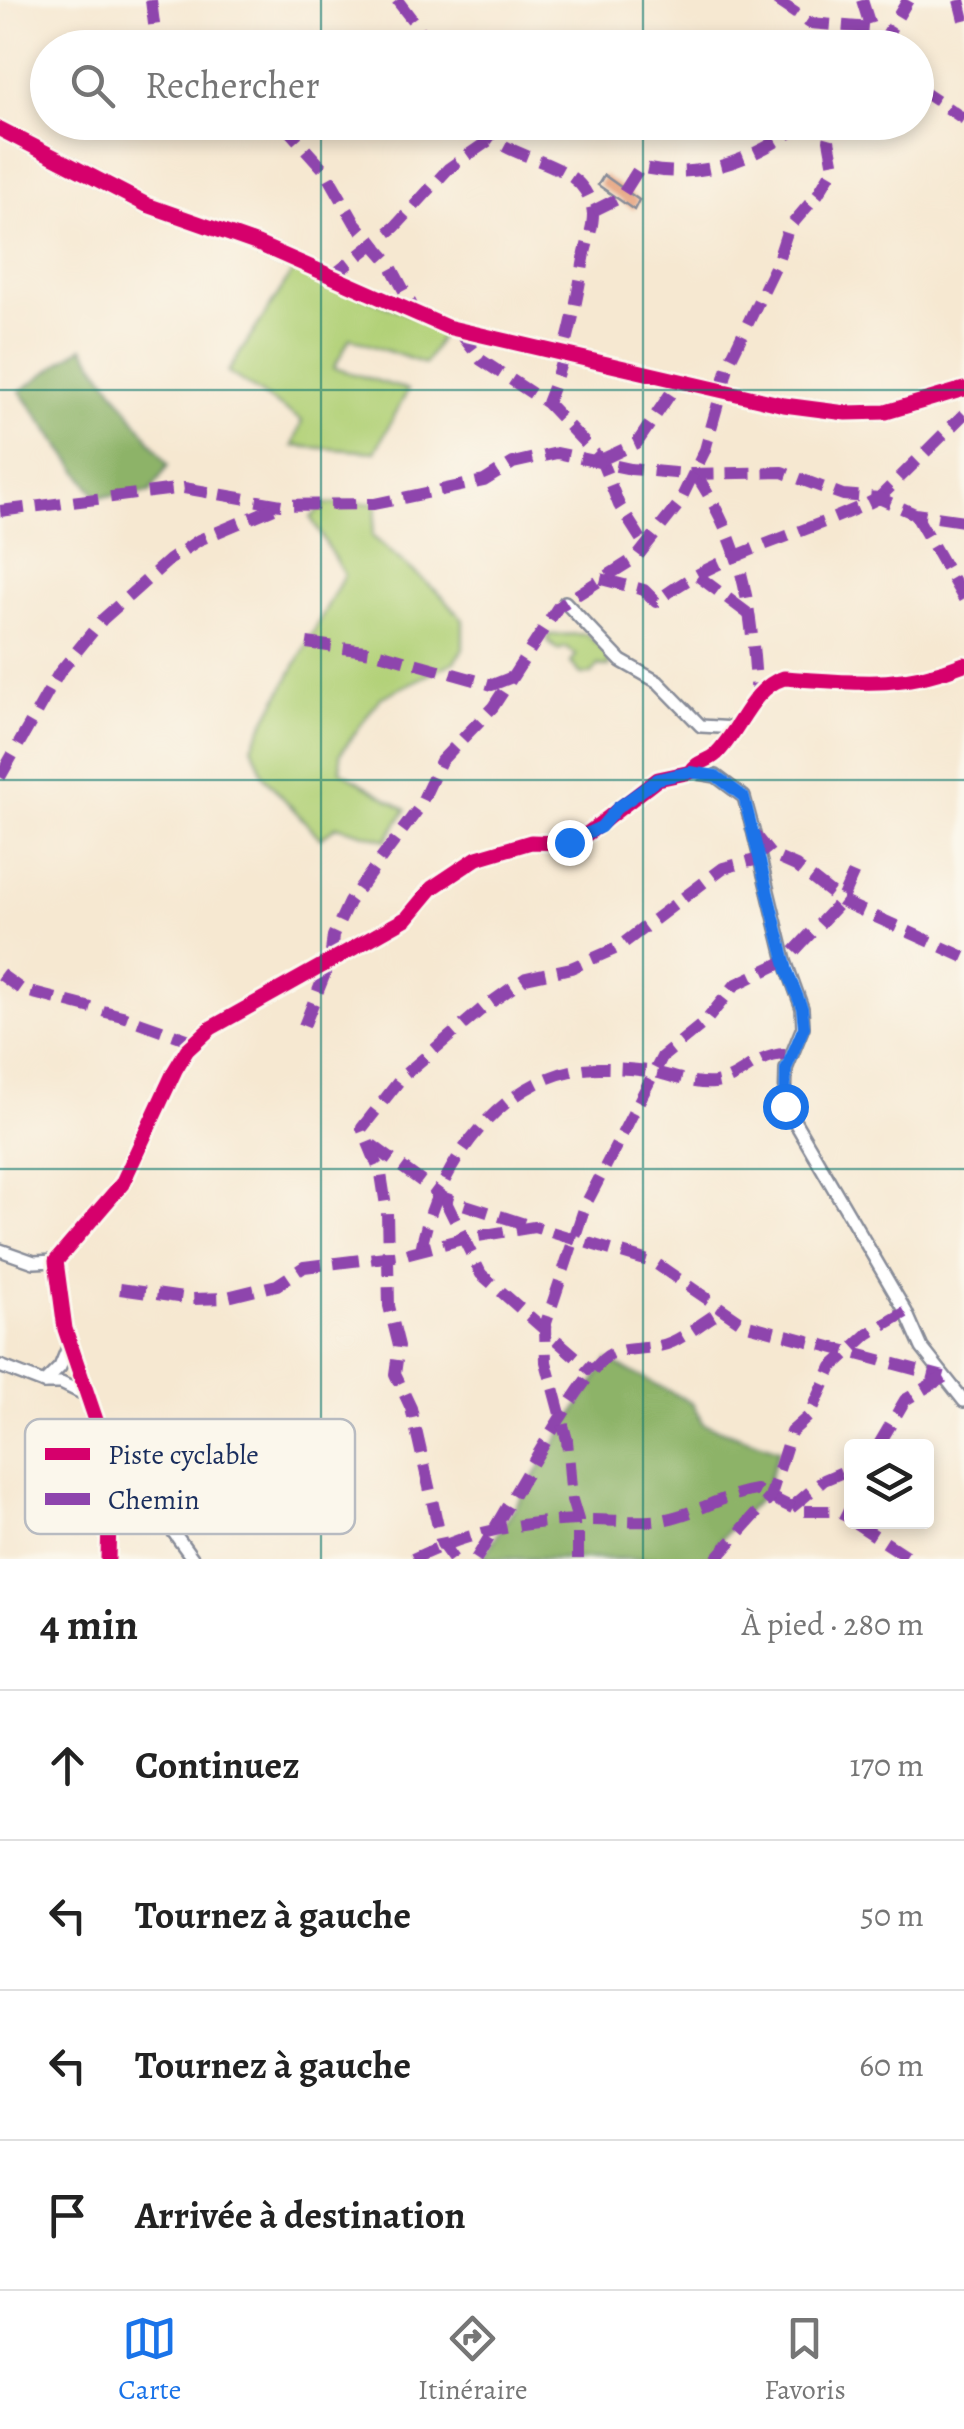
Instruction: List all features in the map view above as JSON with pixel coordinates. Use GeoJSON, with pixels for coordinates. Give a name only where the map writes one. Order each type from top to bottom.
{"type":"FeatureCollection","features":[{"type":"Feature","properties":{"kind":"street"},"geometry":{"type":"LineString","coordinates":[[0,129],[147,206],[258,244],[447,327],[768,401],[846,413],[886,412],[964,389]]}},
{"type":"Feature","properties":{"kind":"street"},"geometry":{"type":"LineString","coordinates":[[565,602],[621,661],[658,682],[701,726],[736,728]]}},
{"type":"Feature","properties":{"kind":"street"},"geometry":{"type":"LineString","coordinates":[[690,772],[695,764],[715,755],[769,682],[784,678],[882,684],[926,679],[964,664]]}},
{"type":"Feature","properties":{"kind":"street"},"geometry":{"type":"LineString","coordinates":[[0,1250],[34,1262],[56,1261],[122,1184],[186,1050],[211,1028],[407,918],[432,888],[477,858],[532,842],[560,844],[583,837],[658,779],[690,772],[716,776],[744,797],[785,962],[802,1008],[804,1027],[786,1069],[785,1106],[906,1312],[922,1348],[964,1400]]}},
{"type":"Feature","properties":{"kind":"street"},"geometry":{"type":"LineString","coordinates":[[56,1261],[65,1329],[72,1340],[84,1394],[95,1419]]}},
{"type":"Feature","properties":{"kind":"street"},"geometry":{"type":"LineString","coordinates":[[44,1383],[60,1367],[72,1340]]}},
{"type":"Feature","properties":{"kind":"street"},"geometry":{"type":"LineString","coordinates":[[0,1366],[44,1383],[62,1383],[84,1394]]}},
{"type":"Feature","properties":{"kind":"street"},"geometry":{"type":"LineString","coordinates":[[108,1559],[109,1534]]}},
{"type":"Feature","properties":{"kind":"street"},"geometry":{"type":"LineString","coordinates":[[175,1534],[193,1559]]}},
{"type":"Feature","properties":{"kind":"green space"},"geometry":{"type":"Polygon","coordinates":[[[295,268],[445,329],[425,364],[350,338],[334,368],[408,390],[375,452],[293,446],[302,421],[228,372],[295,268]]]}},
{"type":"Feature","properties":{"kind":"green space"},"geometry":{"type":"Polygon","coordinates":[[[83,347],[168,465],[150,492],[97,497],[20,391],[83,347]]]}},
{"type":"Feature","properties":{"kind":"green space"},"geometry":{"type":"Polygon","coordinates":[[[377,503],[372,536],[442,596],[463,620],[463,649],[454,662],[380,698],[340,754],[341,771],[406,810],[386,840],[337,826],[320,838],[264,777],[252,746],[344,575],[311,518],[324,504],[377,503]]]}},
{"type":"Feature","properties":{"kind":"green space"},"geometry":{"type":"Polygon","coordinates":[[[586,634],[609,654],[609,667],[598,665],[592,674],[581,674],[571,663],[576,655],[566,647],[558,650],[547,641],[548,635],[586,634]]]}},
{"type":"Feature","properties":{"kind":"green space"},"geometry":{"type":"Polygon","coordinates":[[[608,1360],[692,1403],[703,1424],[779,1450],[764,1494],[719,1541],[710,1559],[482,1559],[608,1360]]]}},
{"type":"Feature","properties":{"kind":"building"},"geometry":{"type":"Polygon","coordinates":[[[604,175],[639,200],[634,210],[598,185],[604,175]]]}},
{"type":"Feature","properties":{"kind":"marked path"},"geometry":{"type":"LineString","coordinates":[[151,0],[155,30]]}},
{"type":"Feature","properties":{"kind":"marked path"},"geometry":{"type":"LineString","coordinates":[[397,0],[420,30]]}},
{"type":"Feature","properties":{"kind":"marked path"},"geometry":{"type":"LineString","coordinates":[[776,0],[810,23],[871,28]]}},
{"type":"Feature","properties":{"kind":"marked path"},"geometry":{"type":"LineString","coordinates":[[862,0],[871,30]]}},
{"type":"Feature","properties":{"kind":"marked path"},"geometry":{"type":"LineString","coordinates":[[890,30],[908,0]]}},
{"type":"Feature","properties":{"kind":"marked path"},"geometry":{"type":"LineString","coordinates":[[959,0],[964,20]]}},
{"type":"Feature","properties":{"kind":"marked path"},"geometry":{"type":"LineString","coordinates":[[934,99],[964,119]]}},
{"type":"Feature","properties":{"kind":"marked path"},"geometry":{"type":"LineString","coordinates":[[297,140],[326,172],[355,223],[387,259],[416,313]]}},
{"type":"Feature","properties":{"kind":"marked path"},"geometry":{"type":"LineString","coordinates":[[330,278],[395,227],[448,169],[490,140]]}},
{"type":"Feature","properties":{"kind":"marked path"},"geometry":{"type":"LineString","coordinates":[[496,140],[575,179],[592,208],[570,329],[547,403]]}},
{"type":"Feature","properties":{"kind":"marked path"},"geometry":{"type":"LineString","coordinates":[[593,211],[621,197],[640,167],[685,172],[706,169],[747,156],[778,140]]}},
{"type":"Feature","properties":{"kind":"marked path"},"geometry":{"type":"LineString","coordinates":[[304,1026],[330,961],[333,936],[349,902],[419,808],[441,761],[493,707],[558,607],[637,557],[678,505],[705,450],[730,360],[777,263],[788,229],[818,194],[834,167],[829,140]]}},
{"type":"Feature","properties":{"kind":"marked path"},"geometry":{"type":"LineString","coordinates":[[458,330],[481,360],[547,403],[601,460],[619,505],[646,547]]}},
{"type":"Feature","properties":{"kind":"marked path"},"geometry":{"type":"LineString","coordinates":[[601,460],[637,443],[679,381]]}},
{"type":"Feature","properties":{"kind":"marked path"},"geometry":{"type":"LineString","coordinates":[[0,511],[184,488],[281,505],[374,504],[484,481],[513,463],[557,453],[631,469],[685,474],[782,472],[843,495],[879,498],[964,414]]}},
{"type":"Feature","properties":{"kind":"marked path"},"geometry":{"type":"LineString","coordinates":[[695,473],[725,528],[743,581],[757,698]]}},
{"type":"Feature","properties":{"kind":"marked path"},"geometry":{"type":"LineString","coordinates":[[601,579],[644,590],[656,602],[706,570],[879,498],[915,514],[964,521]]}},
{"type":"Feature","properties":{"kind":"marked path"},"geometry":{"type":"LineString","coordinates":[[0,777],[59,673],[103,619],[169,560],[199,540],[281,505]]}},
{"type":"Feature","properties":{"kind":"marked path"},"geometry":{"type":"LineString","coordinates":[[915,514],[964,599]]}},
{"type":"Feature","properties":{"kind":"marked path"},"geometry":{"type":"LineString","coordinates":[[698,576],[750,615]]}},
{"type":"Feature","properties":{"kind":"marked path"},"geometry":{"type":"LineString","coordinates":[[307,643],[379,653],[492,685],[515,676]]}},
{"type":"Feature","properties":{"kind":"marked path"},"geometry":{"type":"LineString","coordinates":[[754,834],[771,855],[796,866],[841,901],[964,957]]}},
{"type":"Feature","properties":{"kind":"marked path"},"geometry":{"type":"LineString","coordinates":[[453,1559],[442,1544],[411,1408],[395,1374],[399,1346],[389,1306],[387,1212],[381,1174],[362,1128],[403,1076],[483,1008],[526,978],[571,968],[617,948],[723,868],[759,859]]}},
{"type":"Feature","properties":{"kind":"marked path"},"geometry":{"type":"LineString","coordinates":[[578,1559],[578,1520],[572,1500],[567,1440],[546,1362],[545,1326],[585,1206],[662,1057],[705,1022],[735,985],[785,961],[841,901],[854,872]]}},
{"type":"Feature","properties":{"kind":"marked path"},"geometry":{"type":"LineString","coordinates":[[0,974],[22,990],[122,1016],[195,1042]]}},
{"type":"Feature","properties":{"kind":"marked path"},"geometry":{"type":"LineString","coordinates":[[421,1250],[429,1218],[459,1156],[480,1127],[534,1085],[566,1072],[600,1068],[647,1071],[714,1083],[767,1058],[790,1054]]}},
{"type":"Feature","properties":{"kind":"marked path"},"geometry":{"type":"LineString","coordinates":[[372,1145],[444,1198],[534,1227]]}},
{"type":"Feature","properties":{"kind":"marked path"},"geometry":{"type":"LineString","coordinates":[[444,1198],[481,1274],[593,1372]]}},
{"type":"Feature","properties":{"kind":"marked path"},"geometry":{"type":"LineString","coordinates":[[120,1289],[191,1299],[223,1298],[277,1285],[304,1267],[402,1255],[466,1238],[534,1227],[655,1263],[744,1324],[944,1377]]}},
{"type":"Feature","properties":{"kind":"marked path"},"geometry":{"type":"LineString","coordinates":[[476,1559],[562,1414],[598,1365],[611,1354],[672,1342],[724,1310]]}},
{"type":"Feature","properties":{"kind":"marked path"},"geometry":{"type":"LineString","coordinates":[[716,1559],[770,1498],[791,1432],[810,1415],[832,1367],[868,1334],[906,1312]]}},
{"type":"Feature","properties":{"kind":"marked path"},"geometry":{"type":"LineString","coordinates":[[882,1439],[905,1400],[944,1377]]}},
{"type":"Feature","properties":{"kind":"marked path"},"geometry":{"type":"LineString","coordinates":[[791,1508],[824,1480],[844,1471]]}},
{"type":"Feature","properties":{"kind":"marked path"},"geometry":{"type":"LineString","coordinates":[[413,1559],[499,1529],[567,1521],[661,1520],[756,1490],[799,1511],[836,1511],[844,1515]]}},
{"type":"Feature","properties":{"kind":"marked path"},"geometry":{"type":"LineString","coordinates":[[865,1529],[911,1559]]}},
{"type":"Feature","properties":{"kind":"cycle path"},"geometry":{"type":"LineString","coordinates":[[0,129],[147,205],[258,244],[447,327],[784,405],[846,413],[886,412],[964,389]]}},
{"type":"Feature","properties":{"kind":"cycle path"},"geometry":{"type":"LineString","coordinates":[[96,1419],[65,1329],[56,1261],[122,1184],[175,1070],[187,1050],[211,1028],[407,918],[432,888],[477,858],[531,842],[560,843],[583,837],[658,779],[691,772],[716,754],[754,700],[773,683],[784,678],[897,681],[964,664]]}},
{"type":"Feature","properties":{"kind":"cycle path"},"geometry":{"type":"LineString","coordinates":[[108,1559],[109,1534]]}},
{"type":"Feature","properties":{"kind":"route"},"geometry":{"type":"LineString","coordinates":[[569,842],[601,827],[617,808],[658,779],[690,772],[716,776],[744,797],[787,970],[802,1008],[804,1027],[786,1069],[785,1106]]}}]}
